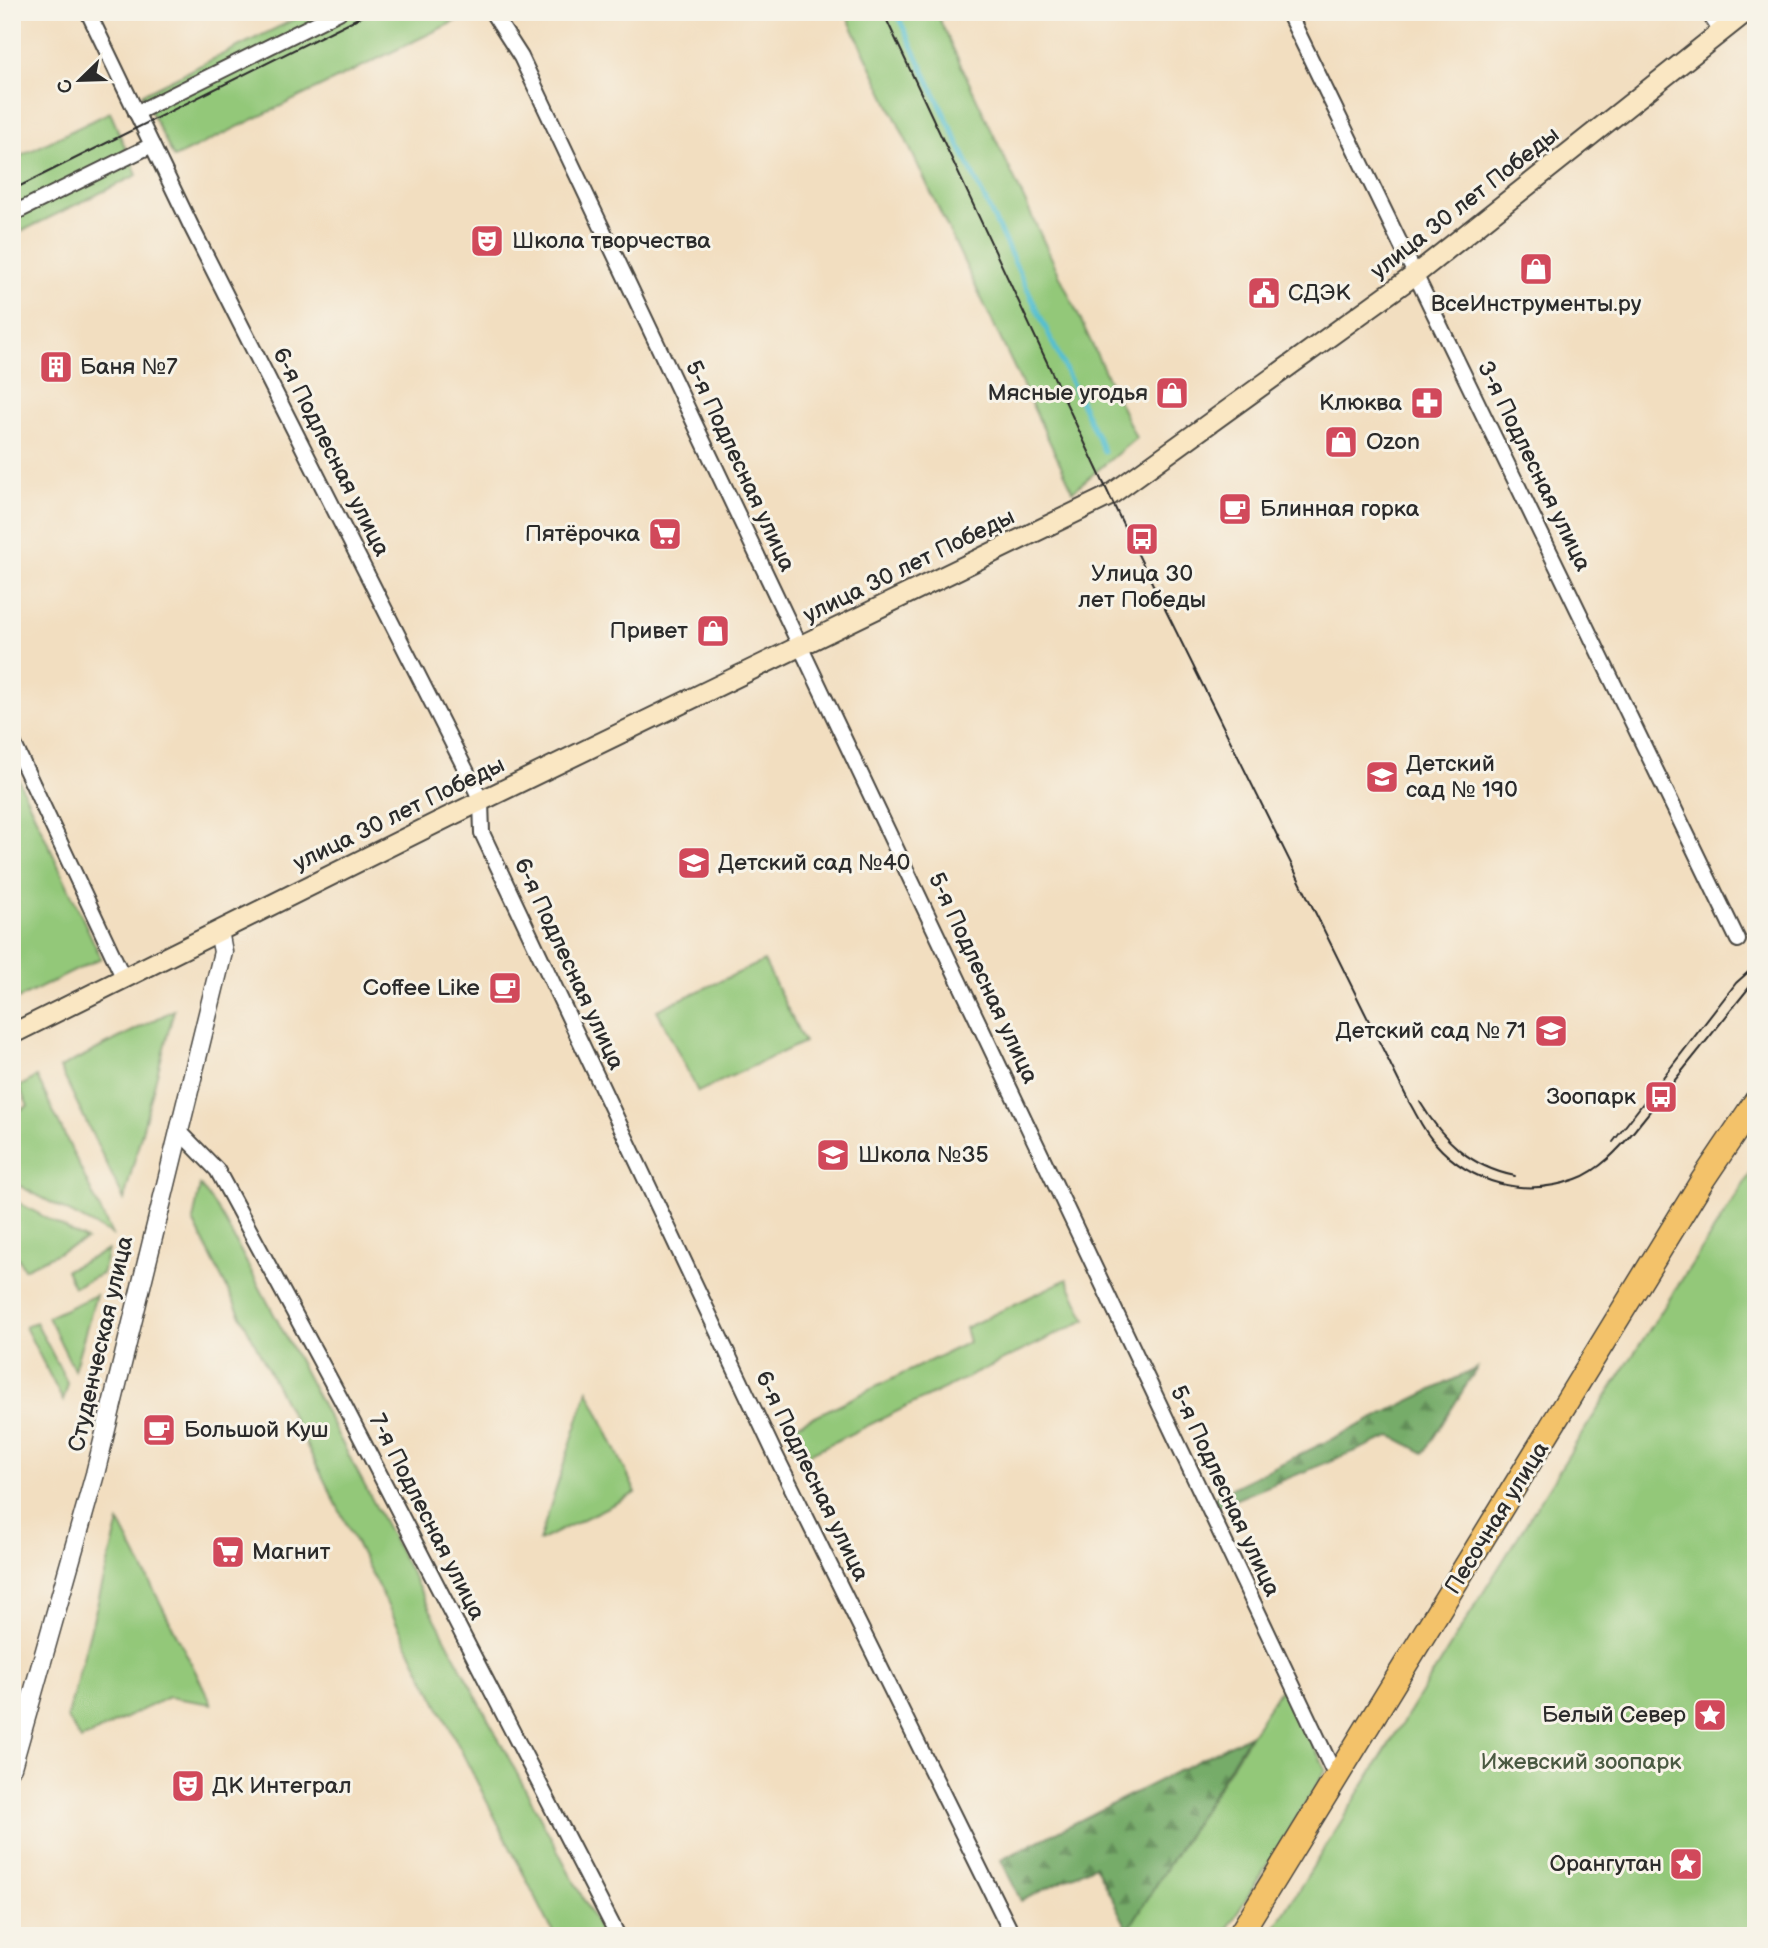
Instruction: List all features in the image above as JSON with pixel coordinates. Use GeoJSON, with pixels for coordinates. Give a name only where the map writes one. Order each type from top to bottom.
{"type":"FeatureCollection","features":[{"type":"Feature","properties":{"kind":"main road","name":"улица 30 лет Победы"},"geometry":{"type":"LineString","coordinates":[[12,1034],[481,801],[1109,496],[1416,274],[1723,33],[1746,12]]}},
{"type":"Feature","properties":{"kind":"main road","name":"Песочная улица"},"geometry":{"type":"LineString","coordinates":[[1239,1936],[1702,1181],[1756,1101]]}},
{"type":"Feature","properties":{"kind":"street","name":"6-я Подлесная улица"},"geometry":{"type":"LineString","coordinates":[[88,12],[481,801],[482,833],[774,1452],[1013,1936]]}},
{"type":"Feature","properties":{"kind":"street"},"geometry":{"type":"LineString","coordinates":[[136,113],[339,12]]}},
{"type":"Feature","properties":{"kind":"street","name":"5-я Подлесная улица"},"geometry":{"type":"LineString","coordinates":[[492,12],[521,57],[1336,1777]]}},
{"type":"Feature","properties":{"kind":"street","name":"3-я Подлесная улица"},"geometry":{"type":"LineString","coordinates":[[1289,12],[1738,940]]}},
{"type":"Feature","properties":{"kind":"street"},"geometry":{"type":"LineString","coordinates":[[1707,12],[1723,33]]}},
{"type":"Feature","properties":{"kind":"street"},"geometry":{"type":"LineString","coordinates":[[12,214],[152,145]]}},
{"type":"Feature","properties":{"kind":"street"},"geometry":{"type":"LineString","coordinates":[[12,740],[124,979]]}},
{"type":"Feature","properties":{"kind":"street","name":"Студенческая улица"},"geometry":{"type":"LineString","coordinates":[[12,1767],[95,1474],[223,952],[219,930]]}},
{"type":"Feature","properties":{"kind":"street","name":"7-я Подлесная улица"},"geometry":{"type":"LineString","coordinates":[[179,1131],[217,1170],[350,1417],[618,1936]]}},
{"type":"Feature","properties":{"kind":"green space"},"geometry":{"type":"Polygon","coordinates":[[[309,12],[474,12],[174,158],[142,94],[309,12]]]}},
{"type":"Feature","properties":{"kind":"green space"},"geometry":{"type":"Polygon","coordinates":[[[845,12],[936,12],[1136,438],[1073,491],[845,12]]]}},
{"type":"Feature","properties":{"kind":"green space"},"geometry":{"type":"Polygon","coordinates":[[[110,112],[137,175],[12,236],[12,160],[110,112]]]}},
{"type":"Feature","properties":{"kind":"green space"},"geometry":{"type":"Polygon","coordinates":[[[12,766],[101,958],[18,999],[12,986],[12,766]]]}},
{"type":"Feature","properties":{"kind":"green space"},"geometry":{"type":"Polygon","coordinates":[[[764,961],[804,1042],[698,1092],[657,1010],[764,961]]]}},
{"type":"Feature","properties":{"kind":"green space"},"geometry":{"type":"Polygon","coordinates":[[[174,1010],[124,1200],[60,1068],[174,1010]]]}},
{"type":"Feature","properties":{"kind":"green space"},"geometry":{"type":"Polygon","coordinates":[[[37,1077],[112,1235],[12,1182],[12,1114],[28,1106],[19,1087],[37,1077]]]}},
{"type":"Feature","properties":{"kind":"green space","name":"Ижевский зоопарк"},"geometry":{"type":"Polygon","coordinates":[[[1756,1165],[1756,1936],[1270,1936],[1578,1440],[1756,1165]]]}},
{"type":"Feature","properties":{"kind":"green space"},"geometry":{"type":"Polygon","coordinates":[[[200,1185],[222,1216],[603,1936],[555,1936],[193,1221],[200,1185]]]}},
{"type":"Feature","properties":{"kind":"green space"},"geometry":{"type":"Polygon","coordinates":[[[12,1199],[86,1240],[24,1269],[12,1246],[12,1199]]]}},
{"type":"Feature","properties":{"kind":"green space"},"geometry":{"type":"Polygon","coordinates":[[[108,1250],[102,1274],[74,1287],[66,1270],[108,1250]]]}},
{"type":"Feature","properties":{"kind":"green space"},"geometry":{"type":"Polygon","coordinates":[[[1067,1279],[1086,1320],[799,1459],[786,1430],[969,1342],[965,1328],[1067,1279]]]}},
{"type":"Feature","properties":{"kind":"green space"},"geometry":{"type":"Polygon","coordinates":[[[96,1295],[74,1370],[48,1317],[96,1295]]]}},
{"type":"Feature","properties":{"kind":"green space"},"geometry":{"type":"Polygon","coordinates":[[[36,1322],[68,1384],[63,1401],[25,1327],[36,1322]]]}},
{"type":"Feature","properties":{"kind":"green space"},"geometry":{"type":"Polygon","coordinates":[[[1477,1368],[1424,1453],[1392,1436],[1217,1507],[1213,1497],[1477,1368]]]}},
{"type":"Feature","properties":{"kind":"green space"},"geometry":{"type":"Polygon","coordinates":[[[588,1390],[636,1493],[539,1541],[588,1390]]]}},
{"type":"Feature","properties":{"kind":"green space"},"geometry":{"type":"Polygon","coordinates":[[[119,1522],[212,1704],[168,1697],[81,1740],[67,1718],[119,1522]]]}},
{"type":"Feature","properties":{"kind":"green space"},"geometry":{"type":"Polygon","coordinates":[[[1283,1684],[1326,1770],[1223,1936],[1124,1936],[1283,1684]]]}},
{"type":"Feature","properties":{"kind":"green space"},"geometry":{"type":"Polygon","coordinates":[[[1249,1735],[1128,1930],[1095,1865],[1021,1901],[1001,1860],[1249,1735]]]}},
{"type":"Feature","properties":{"kind":"waterway"},"geometry":{"type":"LineString","coordinates":[[896,12],[1104,451]]}},
{"type":"Feature","properties":{"kind":"tram line"},"geometry":{"type":"LineString","coordinates":[[12,190],[370,12]]}},
{"type":"Feature","properties":{"kind":"tram line"},"geometry":{"type":"LineString","coordinates":[[883,12],[1119,516],[1409,1102],[1435,1143],[1465,1169],[1499,1184],[1518,1187],[1556,1185],[1593,1171],[1628,1138],[1756,979]]}},
{"type":"Feature","properties":{"kind":"tram line"},"geometry":{"type":"LineString","coordinates":[[1613,1142],[1736,983],[1756,965]]}},
{"type":"Feature","properties":{"kind":"tram line"},"geometry":{"type":"LineString","coordinates":[[1420,1102],[1438,1128],[1459,1150],[1484,1166],[1515,1176]]}},
{"type":"Feature","properties":{"kind":"place","name":"Школа творчества"},"geometry":{"type":"Point","coordinates":[487,241]}},
{"type":"Feature","properties":{"kind":"place","name":"ВсеИнструменты.ру"},"geometry":{"type":"Point","coordinates":[1536,269]}},
{"type":"Feature","properties":{"kind":"place","name":"СДЭК"},"geometry":{"type":"Point","coordinates":[1264,293]}},
{"type":"Feature","properties":{"kind":"place","name":"Баня №7"},"geometry":{"type":"Point","coordinates":[56,367]}},
{"type":"Feature","properties":{"kind":"place","name":"Мясные угодья"},"geometry":{"type":"Point","coordinates":[1172,393]}},
{"type":"Feature","properties":{"kind":"place","name":"Клюква"},"geometry":{"type":"Point","coordinates":[1427,403]}},
{"type":"Feature","properties":{"kind":"place","name":"Ozon"},"geometry":{"type":"Point","coordinates":[1341,442]}},
{"type":"Feature","properties":{"kind":"place","name":"Блинная горка"},"geometry":{"type":"Point","coordinates":[1235,509]}},
{"type":"Feature","properties":{"kind":"place","name":"Пятёрочка"},"geometry":{"type":"Point","coordinates":[665,534]}},
{"type":"Feature","properties":{"kind":"place","name":"Улица 30 лет Победы"},"geometry":{"type":"Point","coordinates":[1142,539]}},
{"type":"Feature","properties":{"kind":"place","name":"Привет"},"geometry":{"type":"Point","coordinates":[713,631]}},
{"type":"Feature","properties":{"kind":"place","name":"Детский сад № 190"},"geometry":{"type":"Point","coordinates":[1382,777]}},
{"type":"Feature","properties":{"kind":"place","name":"Детский сад №40"},"geometry":{"type":"Point","coordinates":[694,863]}},
{"type":"Feature","properties":{"kind":"place","name":"Coffee Like"},"geometry":{"type":"Point","coordinates":[505,988]}},
{"type":"Feature","properties":{"kind":"place","name":"Детский сад № 71"},"geometry":{"type":"Point","coordinates":[1551,1031]}},
{"type":"Feature","properties":{"kind":"place","name":"Зоопарк"},"geometry":{"type":"Point","coordinates":[1661,1097]}},
{"type":"Feature","properties":{"kind":"place","name":"Школа №35"},"geometry":{"type":"Point","coordinates":[833,1155]}},
{"type":"Feature","properties":{"kind":"place","name":"Большой Куш"},"geometry":{"type":"Point","coordinates":[159,1430]}},
{"type":"Feature","properties":{"kind":"place","name":"Магнит"},"geometry":{"type":"Point","coordinates":[228,1552]}},
{"type":"Feature","properties":{"kind":"place","name":"Белый Север"},"geometry":{"type":"Point","coordinates":[1710,1715]}},
{"type":"Feature","properties":{"kind":"place","name":"ДК Интеграл"},"geometry":{"type":"Point","coordinates":[188,1786]}},
{"type":"Feature","properties":{"kind":"place","name":"Орангутан"},"geometry":{"type":"Point","coordinates":[1686,1864]}}]}
